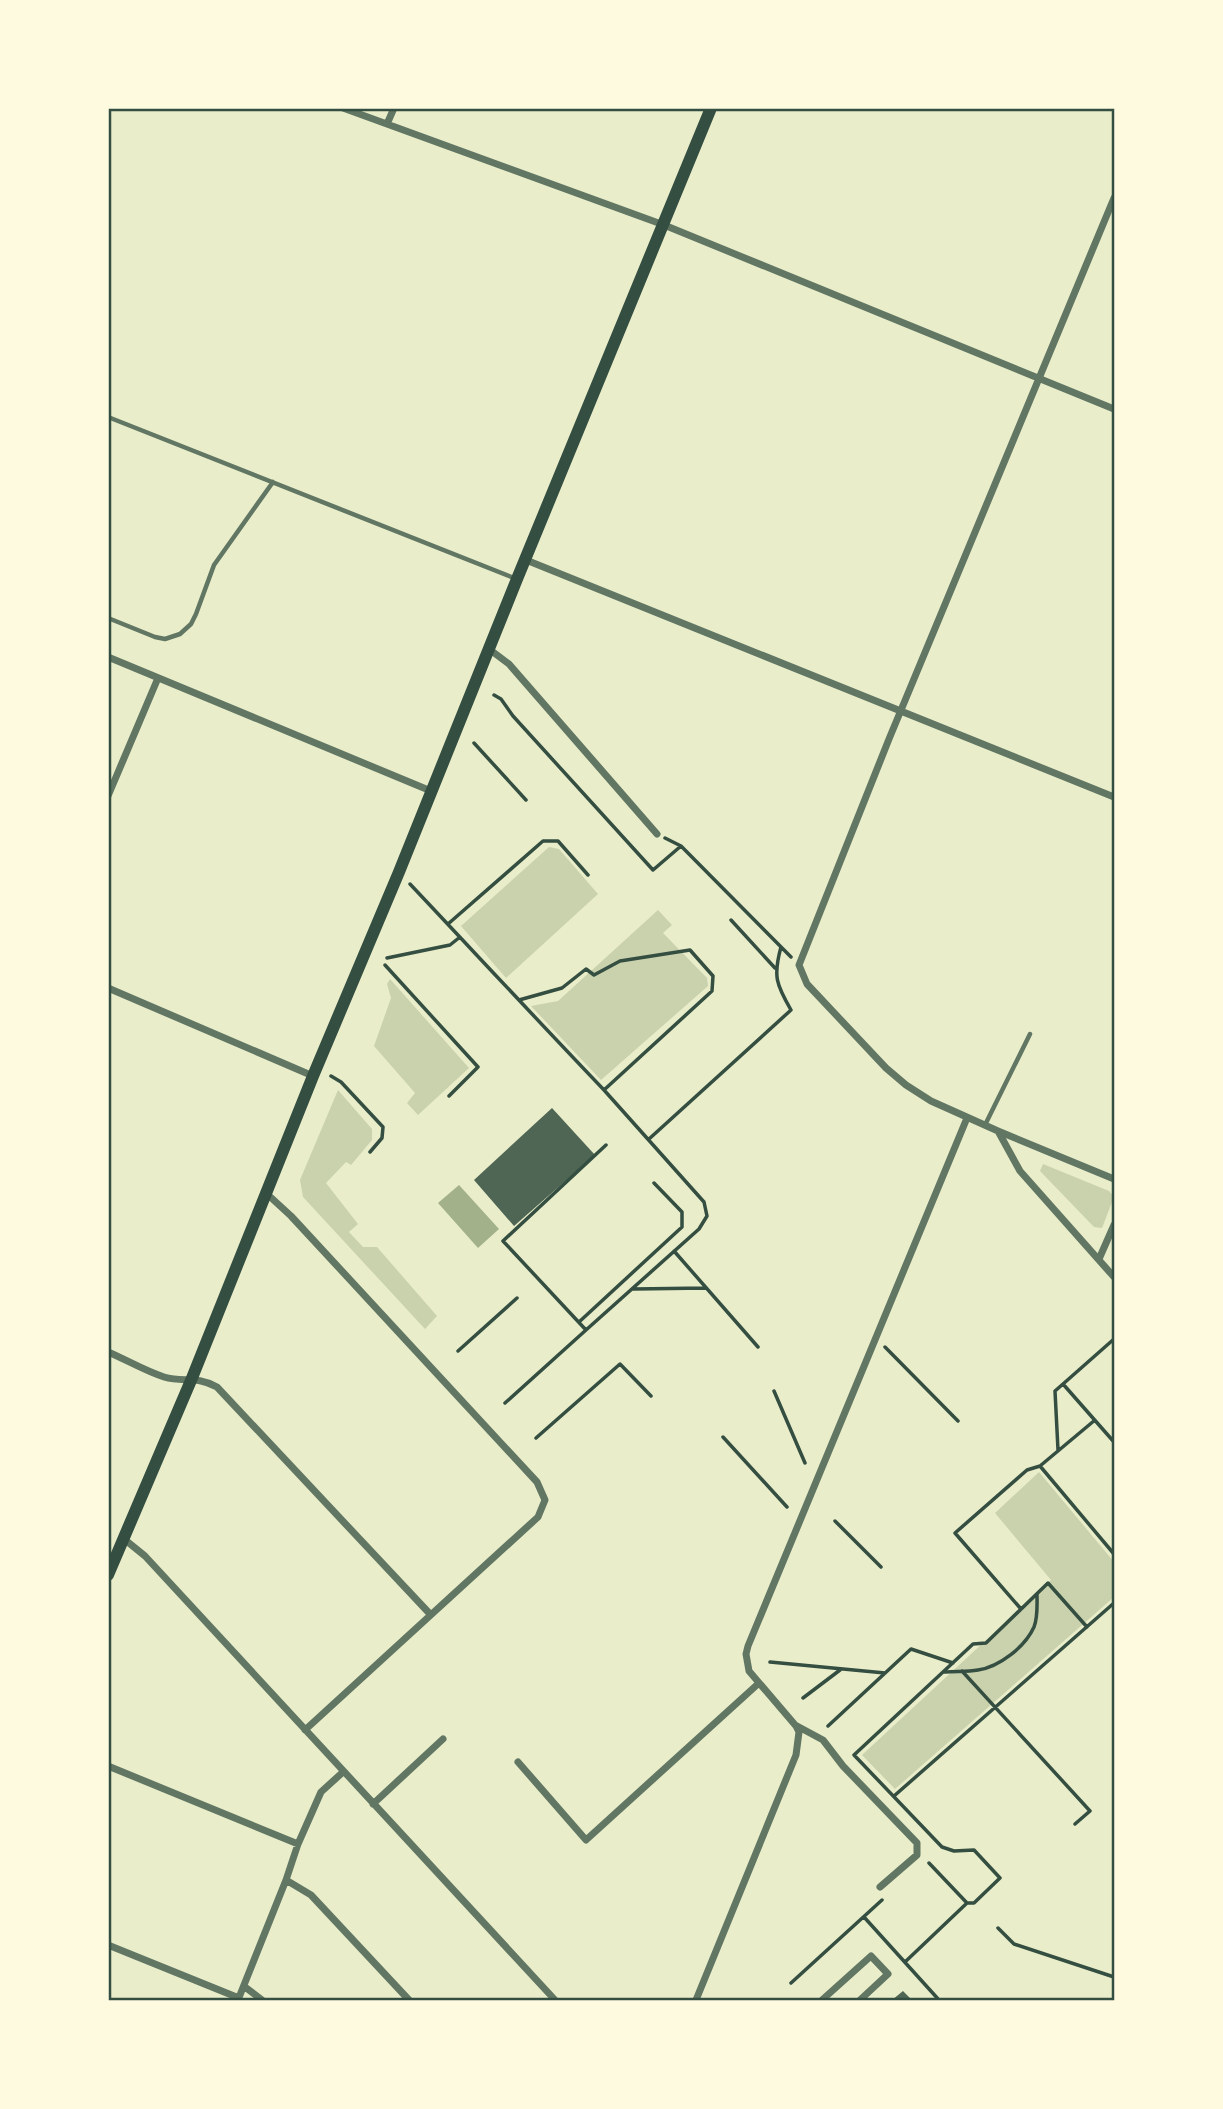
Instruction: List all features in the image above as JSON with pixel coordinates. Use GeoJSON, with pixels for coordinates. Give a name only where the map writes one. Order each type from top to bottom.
{"type":"FeatureCollection","features":[{"type":"Feature","properties":{"kind":"main road"},"geometry":{"type":"LineString","coordinates":[[108,1576],[711,108]]}},
{"type":"Feature","properties":{"kind":"street"},"geometry":{"type":"LineString","coordinates":[[343,108],[664,225],[1115,409]]}},
{"type":"Feature","properties":{"kind":"street"},"geometry":{"type":"LineString","coordinates":[[387,124],[394,108]]}},
{"type":"Feature","properties":{"kind":"street"},"geometry":{"type":"LineString","coordinates":[[1115,198],[799,965],[807,984],[886,1068],[915,1091],[984,1126],[1115,1180]]}},
{"type":"Feature","properties":{"kind":"street"},"geometry":{"type":"LineString","coordinates":[[526,559],[1115,797]]}},
{"type":"Feature","properties":{"kind":"street"},"geometry":{"type":"LineString","coordinates":[[489,649],[509,664],[657,834]]}},
{"type":"Feature","properties":{"kind":"street"},"geometry":{"type":"LineString","coordinates":[[108,657],[431,791]]}},
{"type":"Feature","properties":{"kind":"street"},"geometry":{"type":"LineString","coordinates":[[108,796],[158,678]]}},
{"type":"Feature","properties":{"kind":"street"},"geometry":{"type":"LineString","coordinates":[[108,988],[313,1076]]}},
{"type":"Feature","properties":{"kind":"street"},"geometry":{"type":"LineString","coordinates":[[696,2000],[796,1755],[799,1732],[749,1671],[746,1654],[748,1646],[967,1118]]}},
{"type":"Feature","properties":{"kind":"street"},"geometry":{"type":"LineString","coordinates":[[998,1131],[1020,1171],[1115,1277]]}},
{"type":"Feature","properties":{"kind":"street"},"geometry":{"type":"LineString","coordinates":[[266,1193],[537,1482],[545,1500],[538,1517],[305,1730]]}},
{"type":"Feature","properties":{"kind":"street"},"geometry":{"type":"LineString","coordinates":[[1099,1259],[1115,1224]]}},
{"type":"Feature","properties":{"kind":"street"},"geometry":{"type":"LineString","coordinates":[[108,1352],[165,1377],[191,1378],[217,1387],[430,1614]]}},
{"type":"Feature","properties":{"kind":"street"},"geometry":{"type":"LineString","coordinates":[[124,1539],[145,1556],[555,2000]]}},
{"type":"Feature","properties":{"kind":"street"},"geometry":{"type":"LineString","coordinates":[[518,1762],[586,1840],[759,1683]]}},
{"type":"Feature","properties":{"kind":"street"},"geometry":{"type":"LineString","coordinates":[[796,1726],[824,1740],[843,1766],[917,1843],[917,1855],[880,1887]]}},
{"type":"Feature","properties":{"kind":"street"},"geometry":{"type":"LineString","coordinates":[[373,1804],[443,1739]]}},
{"type":"Feature","properties":{"kind":"street"},"geometry":{"type":"LineString","coordinates":[[108,1766],[298,1844]]}},
{"type":"Feature","properties":{"kind":"street"},"geometry":{"type":"LineString","coordinates":[[108,1945],[239,1999],[298,1844],[321,1792],[343,1772]]}},
{"type":"Feature","properties":{"kind":"street"},"geometry":{"type":"LineString","coordinates":[[286,1880],[311,1895],[409,2000]]}},
{"type":"Feature","properties":{"kind":"street"},"geometry":{"type":"LineString","coordinates":[[822,2000],[872,1956],[888,1974],[860,2000]]}},
{"type":"Feature","properties":{"kind":"street"},"geometry":{"type":"LineString","coordinates":[[245,1987],[262,2000]]}},
{"type":"Feature","properties":{"kind":"lane"},"geometry":{"type":"LineString","coordinates":[[108,417],[517,579]]}},
{"type":"Feature","properties":{"kind":"lane"},"geometry":{"type":"LineString","coordinates":[[108,618],[155,637],[165,639],[180,634],[191,624],[215,565],[273,482]]}},
{"type":"Feature","properties":{"kind":"lane"},"geometry":{"type":"LineString","coordinates":[[984,1126],[1030,1034]]}},
{"type":"Feature","properties":{"kind":"path"},"geometry":{"type":"LineString","coordinates":[[494,695],[501,699],[513,716],[653,870],[681,846]]}},
{"type":"Feature","properties":{"kind":"path"},"geometry":{"type":"LineString","coordinates":[[474,743],[526,800]]}},
{"type":"Feature","properties":{"kind":"path"},"geometry":{"type":"LineString","coordinates":[[657,834],[681,846],[799,965]]}},
{"type":"Feature","properties":{"kind":"path"},"geometry":{"type":"LineString","coordinates":[[448,924],[543,841],[558,841],[588,875]]}},
{"type":"Feature","properties":{"kind":"path"},"geometry":{"type":"LineString","coordinates":[[399,872],[649,1139],[704,1202],[707,1216],[699,1229],[505,1403]]}},
{"type":"Feature","properties":{"kind":"path"},"geometry":{"type":"LineString","coordinates":[[731,920],[775,968]]}},
{"type":"Feature","properties":{"kind":"path"},"geometry":{"type":"LineString","coordinates":[[387,958],[450,945],[460,937]]}},
{"type":"Feature","properties":{"kind":"path"},"geometry":{"type":"LineString","coordinates":[[649,1139],[791,1010],[777,986],[775,968],[781,947]]}},
{"type":"Feature","properties":{"kind":"path"},"geometry":{"type":"LineString","coordinates":[[519,1000],[562,988],[586,969],[594,975],[620,961],[690,950],[713,976],[712,991],[604,1090]]}},
{"type":"Feature","properties":{"kind":"path"},"geometry":{"type":"LineString","coordinates":[[384,965],[478,1067],[449,1096]]}},
{"type":"Feature","properties":{"kind":"path"},"geometry":{"type":"LineString","coordinates":[[331,1076],[341,1082],[383,1128],[382,1138],[370,1152]]}},
{"type":"Feature","properties":{"kind":"path"},"geometry":{"type":"LineString","coordinates":[[586,1330],[503,1241],[606,1145]]}},
{"type":"Feature","properties":{"kind":"path"},"geometry":{"type":"LineString","coordinates":[[579,1322],[682,1227],[682,1212],[654,1182]]}},
{"type":"Feature","properties":{"kind":"path"},"geometry":{"type":"LineString","coordinates":[[674,1251],[758,1348]]}},
{"type":"Feature","properties":{"kind":"path"},"geometry":{"type":"LineString","coordinates":[[632,1289],[706,1288]]}},
{"type":"Feature","properties":{"kind":"path"},"geometry":{"type":"LineString","coordinates":[[458,1351],[517,1298]]}},
{"type":"Feature","properties":{"kind":"path"},"geometry":{"type":"LineString","coordinates":[[1058,1450],[1055,1391],[1115,1339]]}},
{"type":"Feature","properties":{"kind":"path"},"geometry":{"type":"LineString","coordinates":[[886,1347],[958,1421]]}},
{"type":"Feature","properties":{"kind":"path"},"geometry":{"type":"LineString","coordinates":[[536,1438],[620,1364],[651,1396]]}},
{"type":"Feature","properties":{"kind":"path"},"geometry":{"type":"LineString","coordinates":[[1063,1384],[1115,1442]]}},
{"type":"Feature","properties":{"kind":"path"},"geometry":{"type":"LineString","coordinates":[[774,1391],[805,1463]]}},
{"type":"Feature","properties":{"kind":"path"},"geometry":{"type":"LineString","coordinates":[[1021,1609],[955,1533],[1027,1470],[1040,1466],[1095,1420]]}},
{"type":"Feature","properties":{"kind":"path"},"geometry":{"type":"LineString","coordinates":[[723,1437],[786,1507]]}},
{"type":"Feature","properties":{"kind":"path"},"geometry":{"type":"LineString","coordinates":[[1040,1466],[1115,1555]]}},
{"type":"Feature","properties":{"kind":"path"},"geometry":{"type":"LineString","coordinates":[[835,1521],[881,1567]]}},
{"type":"Feature","properties":{"kind":"path"},"geometry":{"type":"LineString","coordinates":[[905,1962],[967,1903],[974,1903],[1000,1878],[974,1850],[954,1851],[942,1847],[855,1755],[973,1644],[986,1643],[1048,1583],[1087,1627]]}},
{"type":"Feature","properties":{"kind":"path"},"geometry":{"type":"LineString","coordinates":[[943,1672],[980,1670],[997,1664],[1022,1643],[1034,1626],[1037,1593]]}},
{"type":"Feature","properties":{"kind":"path"},"geometry":{"type":"LineString","coordinates":[[894,1796],[1115,1603]]}},
{"type":"Feature","properties":{"kind":"path"},"geometry":{"type":"LineString","coordinates":[[828,1726],[911,1649],[953,1663]]}},
{"type":"Feature","properties":{"kind":"path"},"geometry":{"type":"LineString","coordinates":[[770,1662],[885,1673]]}},
{"type":"Feature","properties":{"kind":"path"},"geometry":{"type":"LineString","coordinates":[[803,1698],[841,1669]]}},
{"type":"Feature","properties":{"kind":"path"},"geometry":{"type":"LineString","coordinates":[[962,1671],[1090,1811],[1075,1824]]}},
{"type":"Feature","properties":{"kind":"path"},"geometry":{"type":"LineString","coordinates":[[929,1863],[967,1903]]}},
{"type":"Feature","properties":{"kind":"path"},"geometry":{"type":"LineString","coordinates":[[791,1983],[883,1900]]}},
{"type":"Feature","properties":{"kind":"path"},"geometry":{"type":"LineString","coordinates":[[864,1917],[939,2000]]}},
{"type":"Feature","properties":{"kind":"path"},"geometry":{"type":"LineString","coordinates":[[998,1928],[1014,1944],[1115,1977]]}},
{"type":"Feature","properties":{"kind":"shaded area"},"geometry":{"type":"Polygon","coordinates":[[[549,847],[559,849],[598,894],[506,978],[461,926],[549,847]]]}},
{"type":"Feature","properties":{"kind":"shaded area"},"geometry":{"type":"Polygon","coordinates":[[[658,910],[672,925],[663,933],[707,978],[708,986],[601,1080],[531,1006],[558,1001],[658,910]]]}},
{"type":"Feature","properties":{"kind":"shaded area"},"geometry":{"type":"Polygon","coordinates":[[[390,979],[469,1068],[418,1115],[407,1103],[415,1093],[374,1046],[391,998],[387,984],[390,979]]]}},
{"type":"Feature","properties":{"kind":"shaded area"},"geometry":{"type":"Polygon","coordinates":[[[338,1090],[372,1129],[372,1140],[351,1165],[346,1162],[326,1183],[358,1224],[349,1232],[363,1247],[377,1247],[437,1316],[425,1329],[303,1197],[300,1180],[338,1090]]]}},
{"type":"Feature","properties":{"kind":"shaded area"},"geometry":{"type":"Polygon","coordinates":[[[1043,1164],[1109,1191],[1114,1197],[1102,1228],[1094,1227],[1040,1171],[1043,1164]]]}},
{"type":"Feature","properties":{"kind":"shaded area"},"geometry":{"type":"Polygon","coordinates":[[[459,1185],[499,1229],[478,1248],[438,1203],[459,1185]]]}},
{"type":"Feature","properties":{"kind":"shaded area"},"geometry":{"type":"Polygon","coordinates":[[[1039,1472],[1114,1562],[1114,1597],[895,1789],[862,1755],[1051,1580],[995,1513],[1039,1472]]]}},
{"type":"Feature","properties":{"kind":"building"},"geometry":{"type":"Polygon","coordinates":[[[552,1108],[595,1155],[514,1226],[474,1180],[552,1108]]]}},
{"type":"Feature","properties":{"kind":"building"},"geometry":{"type":"Polygon","coordinates":[[[903,1991],[912,2000],[892,2000],[903,1991]]]}}]}
